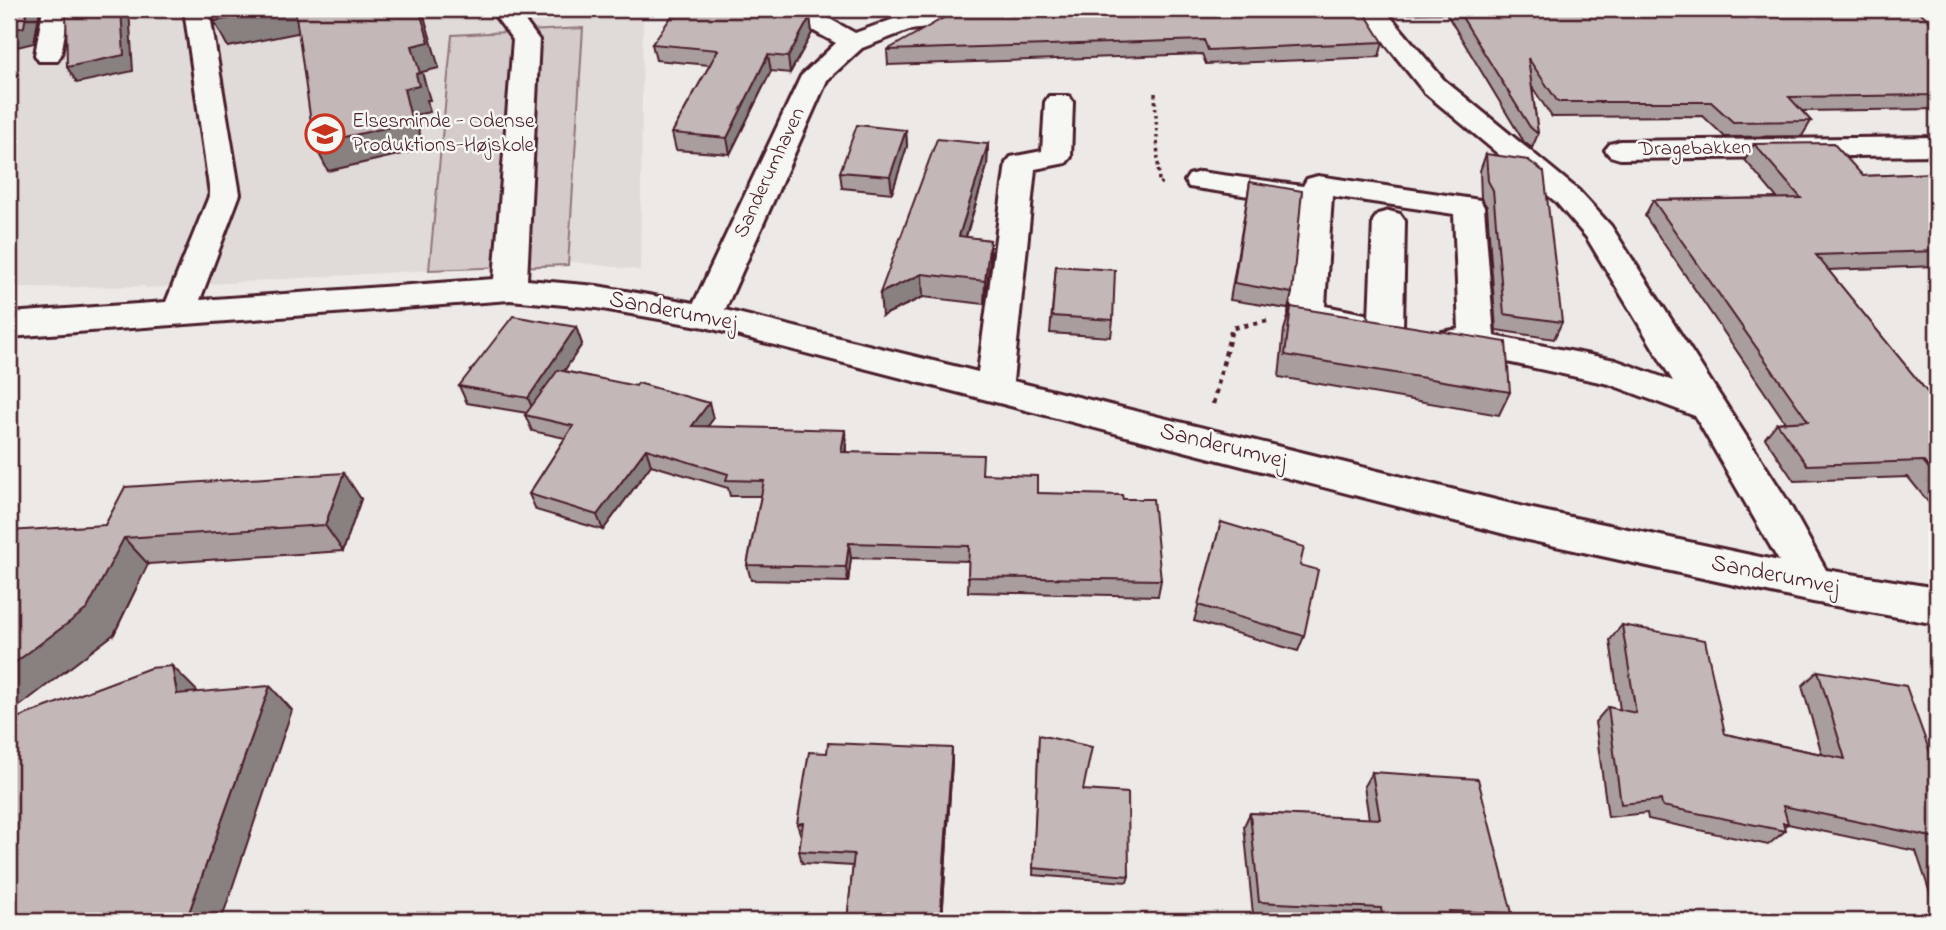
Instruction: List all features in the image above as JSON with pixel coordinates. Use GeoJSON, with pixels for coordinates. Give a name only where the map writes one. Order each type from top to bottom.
{"type":"FeatureCollection","features":[{"type":"Feature","properties":{"kind":"street"},"geometry":{"type":"LineString","coordinates":[[48,55],[56,9]]}},
{"type":"Feature","properties":{"kind":"street"},"geometry":{"type":"LineString","coordinates":[[178,314],[225,194],[196,9]]}},
{"type":"Feature","properties":{"kind":"street"},"geometry":{"type":"LineString","coordinates":[[503,9],[526,40],[510,289]]}},
{"type":"Feature","properties":{"kind":"street"},"geometry":{"type":"LineString","coordinates":[[799,9],[806,17],[853,42]]}},
{"type":"Feature","properties":{"kind":"street"},"geometry":{"type":"LineString","coordinates":[[1371,9],[1434,86],[1567,196],[1600,233],[1773,511],[1813,585]]}},
{"type":"Feature","properties":{"kind":"street","name":"Sanderumhaven"},"geometry":{"type":"LineString","coordinates":[[705,316],[815,76],[853,42],[905,23],[1015,15]]}},
{"type":"Feature","properties":{"kind":"street"},"geometry":{"type":"LineString","coordinates":[[995,389],[1021,163],[1056,157],[1059,102]]}},
{"type":"Feature","properties":{"kind":"street","name":"Dragebakken"},"geometry":{"type":"LineString","coordinates":[[1620,150],[1937,146]]}},
{"type":"Feature","properties":{"kind":"street"},"geometry":{"type":"LineString","coordinates":[[1200,181],[1317,198]]}},
{"type":"Feature","properties":{"kind":"street"},"geometry":{"type":"LineString","coordinates":[[1477,344],[1469,207],[1318,186],[1307,314],[1477,344],[1615,373],[1708,407]]}},
{"type":"Feature","properties":{"kind":"street"},"geometry":{"type":"LineString","coordinates":[[1389,220],[1408,332]]}},
{"type":"Feature","properties":{"kind":"street","name":"Sanderumvej"},"geometry":{"type":"LineString","coordinates":[[9,325],[178,314],[368,297],[510,289],[597,298],[705,316],[1528,524],[1813,585],[1937,606]]}},
{"type":"Feature","properties":{"kind":"path"},"geometry":{"type":"LineString","coordinates":[[1155,93],[1159,183],[1179,187],[1200,181]]}},
{"type":"Feature","properties":{"kind":"path"},"geometry":{"type":"LineString","coordinates":[[1204,442],[1232,328],[1307,314]]}},
{"type":"Feature","properties":{"kind":"shaded area","name":"Elsesminde - Odense Produktions-Højskole"},"geometry":{"type":"Polygon","coordinates":[[[9,9],[643,9],[640,270],[557,260],[430,262],[429,270],[145,288],[146,286],[9,288],[9,9]]]}},
{"type":"Feature","properties":{"kind":"shaded area"},"geometry":{"type":"Polygon","coordinates":[[[583,28],[568,265],[429,270],[452,35],[583,28]]]}},
{"type":"Feature","properties":{"kind":"building"},"geometry":{"type":"Polygon","coordinates":[[[9,9],[27,9],[24,27],[9,31],[9,9]]]}},
{"type":"Feature","properties":{"kind":"building"},"geometry":{"type":"Polygon","coordinates":[[[66,9],[121,9],[124,55],[67,67],[66,9]]]}},
{"type":"Feature","properties":{"kind":"building"},"geometry":{"type":"Polygon","coordinates":[[[213,9],[278,9],[214,21],[213,9]]]}},
{"type":"Feature","properties":{"kind":"building"},"geometry":{"type":"Polygon","coordinates":[[[295,9],[419,9],[429,42],[412,46],[420,73],[416,74],[419,86],[404,89],[412,122],[314,144],[295,9]]]}},
{"type":"Feature","properties":{"kind":"building"},"geometry":{"type":"Polygon","coordinates":[[[677,9],[794,9],[810,17],[788,57],[768,55],[727,138],[672,133],[718,50],[652,44],[677,9]]]}},
{"type":"Feature","properties":{"kind":"building"},"geometry":{"type":"Polygon","coordinates":[[[1087,9],[1362,9],[1383,42],[1208,50],[1204,40],[887,50],[947,16],[1087,9]]]}},
{"type":"Feature","properties":{"kind":"building"},"geometry":{"type":"Polygon","coordinates":[[[1457,9],[1899,9],[1921,13],[1937,28],[1937,95],[1789,97],[1811,121],[1733,122],[1711,102],[1558,102],[1528,58],[1538,134],[1530,127],[1457,9]]]}},
{"type":"Feature","properties":{"kind":"building"},"geometry":{"type":"Polygon","coordinates":[[[857,125],[906,130],[890,176],[840,172],[857,125]]]}},
{"type":"Feature","properties":{"kind":"building"},"geometry":{"type":"Polygon","coordinates":[[[937,139],[988,144],[959,236],[990,240],[985,281],[922,274],[880,293],[937,139]]]}},
{"type":"Feature","properties":{"kind":"building"},"geometry":{"type":"Polygon","coordinates":[[[1833,143],[1863,176],[1937,173],[1937,251],[1816,255],[1937,404],[1937,478],[1923,461],[1807,465],[1777,423],[1808,421],[1653,200],[1801,198],[1754,144],[1833,143]]]}},
{"type":"Feature","properties":{"kind":"building"},"geometry":{"type":"Polygon","coordinates":[[[1486,154],[1528,160],[1544,172],[1562,322],[1504,314],[1493,190],[1488,181],[1486,154]]]}},
{"type":"Feature","properties":{"kind":"building"},"geometry":{"type":"Polygon","coordinates":[[[1250,182],[1302,191],[1292,293],[1234,283],[1250,182]]]}},
{"type":"Feature","properties":{"kind":"building"},"geometry":{"type":"Polygon","coordinates":[[[1056,266],[1115,270],[1113,320],[1052,316],[1056,266]]]}},
{"type":"Feature","properties":{"kind":"building"},"geometry":{"type":"Polygon","coordinates":[[[1291,307],[1506,342],[1510,392],[1285,355],[1291,307]]]}},
{"type":"Feature","properties":{"kind":"building"},"geometry":{"type":"Polygon","coordinates":[[[513,316],[576,327],[528,398],[459,386],[513,316]]]}},
{"type":"Feature","properties":{"kind":"building"},"geometry":{"type":"Polygon","coordinates":[[[558,370],[636,386],[638,383],[709,403],[692,426],[845,430],[841,452],[983,455],[982,474],[1037,476],[1037,493],[1122,495],[1123,499],[1153,499],[1161,580],[968,577],[969,546],[849,543],[846,567],[747,565],[764,481],[726,480],[728,474],[646,449],[597,515],[529,494],[573,426],[525,415],[558,370]]]}},
{"type":"Feature","properties":{"kind":"building"},"geometry":{"type":"Polygon","coordinates":[[[344,473],[325,525],[124,538],[87,609],[9,667],[9,531],[105,525],[125,487],[344,473]]]}},
{"type":"Feature","properties":{"kind":"building"},"geometry":{"type":"Polygon","coordinates":[[[1221,522],[1304,547],[1300,565],[1318,570],[1304,636],[1198,605],[1221,522]]]}},
{"type":"Feature","properties":{"kind":"building"},"geometry":{"type":"Polygon","coordinates":[[[1622,625],[1705,640],[1725,734],[1845,759],[1818,671],[1906,686],[1937,772],[1937,840],[1783,806],[1788,823],[1783,823],[1785,831],[1662,806],[1661,800],[1621,804],[1608,707],[1636,713],[1622,625]]]}},
{"type":"Feature","properties":{"kind":"building"},"geometry":{"type":"Polygon","coordinates":[[[172,666],[177,694],[270,686],[186,921],[9,921],[9,721],[150,668],[172,666]]]}},
{"type":"Feature","properties":{"kind":"building"},"geometry":{"type":"Polygon","coordinates":[[[1039,735],[1092,747],[1083,790],[1128,793],[1129,876],[1033,868],[1039,735]]]}},
{"type":"Feature","properties":{"kind":"building"},"geometry":{"type":"Polygon","coordinates":[[[828,743],[952,748],[940,921],[847,921],[854,854],[799,851],[803,823],[797,824],[809,752],[827,753],[828,743]]]}},
{"type":"Feature","properties":{"kind":"building"},"geometry":{"type":"Polygon","coordinates":[[[1372,772],[1478,779],[1512,913],[1449,911],[1452,921],[1383,921],[1381,908],[1259,902],[1250,813],[1380,819],[1372,772]]]}},
{"type":"Feature","properties":{"kind":"place","name":"Elsesminde - Odense Produktions-Højskole"},"geometry":{"type":"Point","coordinates":[325,134]}}]}
